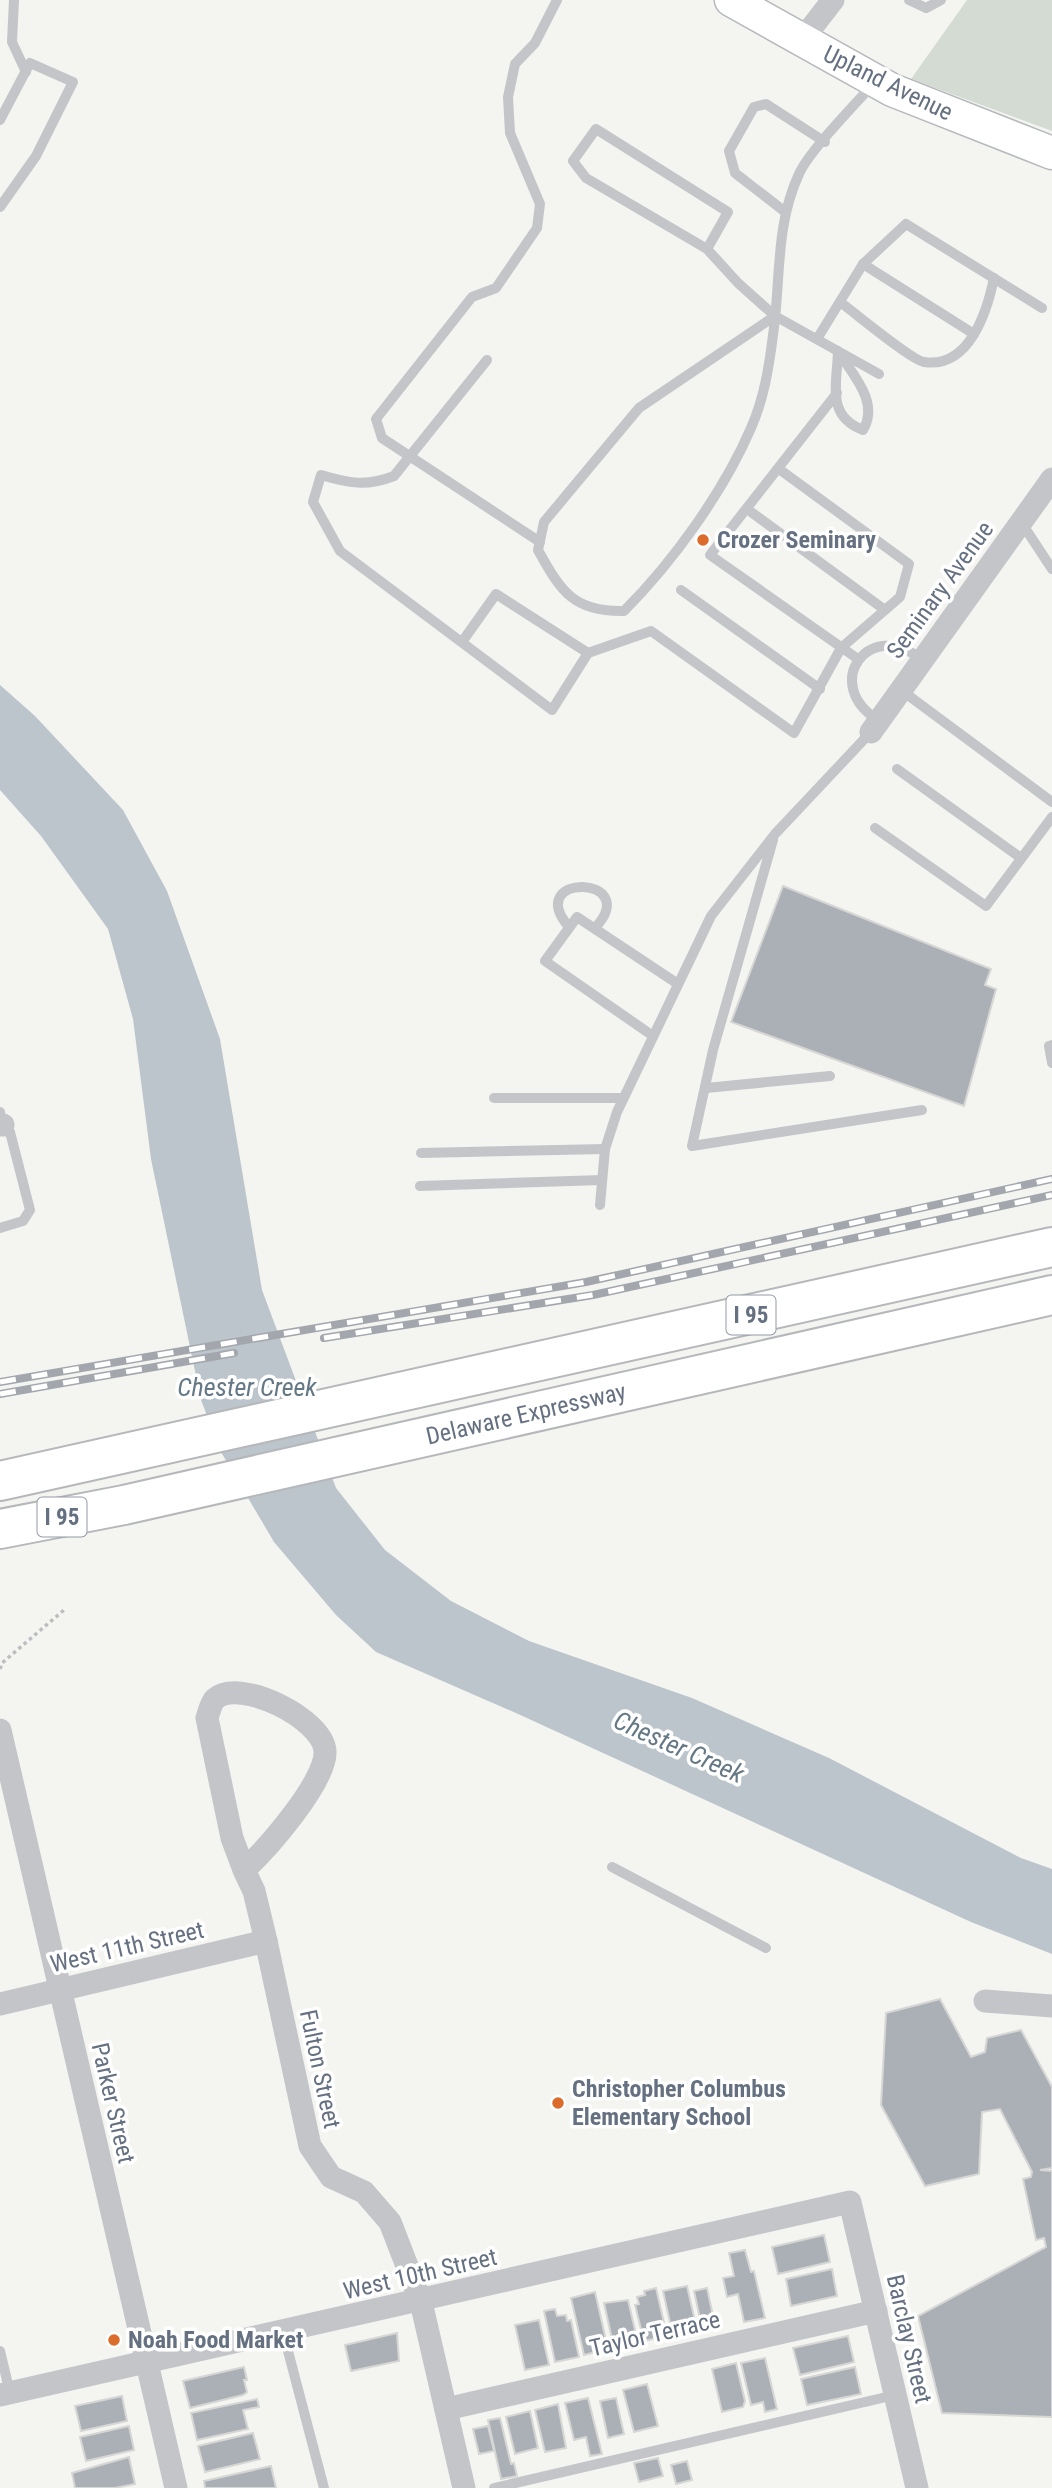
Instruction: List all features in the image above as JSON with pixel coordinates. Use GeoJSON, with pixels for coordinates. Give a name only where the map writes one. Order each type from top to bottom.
{"type":"FeatureCollection","features":[{"type":"Feature","properties":{"kind":"highway","name":"Delaware Expressway"},"geometry":{"type":"LineString","coordinates":[[0,1481],[1052,1247]]}},
{"type":"Feature","properties":{"kind":"highway","name":"Delaware Expressway"},"geometry":{"type":"LineString","coordinates":[[0,1529],[124,1505],[1052,1295]]}},
{"type":"Feature","properties":{"kind":"main road","name":"Upland Avenue"},"geometry":{"type":"LineString","coordinates":[[731,0],[875,82],[985,129],[1052,153]]}},
{"type":"Feature","properties":{"kind":"street"},"geometry":{"type":"LineString","coordinates":[[802,40],[833,0]]}},
{"type":"Feature","properties":{"kind":"street","name":"Seminary Avenue"},"geometry":{"type":"LineString","coordinates":[[875,726],[1052,479]]}},
{"type":"Feature","properties":{"kind":"street","name":"Fulton Street"},"geometry":{"type":"LineString","coordinates":[[244,1870],[285,1826],[321,1768],[325,1752],[321,1736],[307,1722],[259,1695],[227,1692],[213,1700],[206,1718],[232,1838],[244,1870],[254,1891],[310,2146],[331,2176],[364,2192],[390,2222],[421,2302],[464,2488]]}},
{"type":"Feature","properties":{"kind":"street","name":"Parker Street"},"geometry":{"type":"LineString","coordinates":[[0,1730],[176,2488]]}},
{"type":"Feature","properties":{"kind":"street","name":"West 11th Street"},"geometry":{"type":"LineString","coordinates":[[0,2004],[266,1941]]}},
{"type":"Feature","properties":{"kind":"street"},"geometry":{"type":"LineString","coordinates":[[985,2001],[1052,2006]]}},
{"type":"Feature","properties":{"kind":"street","name":"West 10th Street"},"geometry":{"type":"LineString","coordinates":[[5,2394],[421,2302],[850,2202]]}},
{"type":"Feature","properties":{"kind":"street","name":"Barclay Street"},"geometry":{"type":"LineString","coordinates":[[850,2202],[917,2488]]}},
{"type":"Feature","properties":{"kind":"street","name":"Taylor Terrace"},"geometry":{"type":"LineString","coordinates":[[446,2409],[876,2312]]}},
{"type":"Feature","properties":{"kind":"lane"},"geometry":{"type":"LineString","coordinates":[[14,0],[12,42],[26,72]]}},
{"type":"Feature","properties":{"kind":"lane"},"geometry":{"type":"LineString","coordinates":[[540,542],[382,438],[376,419],[472,297],[496,288],[537,229],[540,204],[510,133],[509,97],[515,64],[536,43],[557,0]]}},
{"type":"Feature","properties":{"kind":"lane"},"geometry":{"type":"LineString","coordinates":[[909,0],[926,8],[942,0]]}},
{"type":"Feature","properties":{"kind":"lane"},"geometry":{"type":"LineString","coordinates":[[0,120],[30,63],[73,82],[36,156],[0,207]]}},
{"type":"Feature","properties":{"kind":"lane"},"geometry":{"type":"LineString","coordinates":[[775,316],[639,408],[544,522],[538,551],[556,584],[579,604],[601,611],[624,611],[647,588],[730,471],[751,427],[765,386],[775,316],[784,211],[800,170],[875,82]]}},
{"type":"Feature","properties":{"kind":"lane"},"geometry":{"type":"LineString","coordinates":[[784,211],[735,173],[729,150],[754,107],[766,104],[825,142]]}},
{"type":"Feature","properties":{"kind":"lane"},"geometry":{"type":"LineString","coordinates":[[707,249],[728,212],[596,130],[573,161],[586,178],[707,249],[738,283],[775,316],[879,374]]}},
{"type":"Feature","properties":{"kind":"lane"},"geometry":{"type":"LineString","coordinates":[[817,339],[863,264],[906,224],[1042,308]]}},
{"type":"Feature","properties":{"kind":"lane"},"geometry":{"type":"LineString","coordinates":[[863,264],[974,334]]}},
{"type":"Feature","properties":{"kind":"lane"},"geometry":{"type":"LineString","coordinates":[[840,302],[922,362],[946,361],[974,334],[986,314],[994,278]]}},
{"type":"Feature","properties":{"kind":"lane"},"geometry":{"type":"LineString","coordinates":[[838,351],[868,400],[869,421],[863,430],[848,424],[838,409],[838,351]]}},
{"type":"Feature","properties":{"kind":"lane"},"geometry":{"type":"LineString","coordinates":[[487,360],[394,476],[374,484],[355,484],[321,475],[313,502],[340,551],[552,709],[588,653],[651,631],[794,733],[841,648],[900,597],[909,564],[779,469]]}},
{"type":"Feature","properties":{"kind":"lane"},"geometry":{"type":"LineString","coordinates":[[837,393],[710,555],[858,660]]}},
{"type":"Feature","properties":{"kind":"lane"},"geometry":{"type":"LineString","coordinates":[[747,509],[885,610]]}},
{"type":"Feature","properties":{"kind":"lane"},"geometry":{"type":"LineString","coordinates":[[1021,522],[1052,569]]}},
{"type":"Feature","properties":{"kind":"lane"},"geometry":{"type":"LineString","coordinates":[[681,590],[820,689]]}},
{"type":"Feature","properties":{"kind":"lane"},"geometry":{"type":"LineString","coordinates":[[462,642],[496,594],[588,653]]}},
{"type":"Feature","properties":{"kind":"lane"},"geometry":{"type":"LineString","coordinates":[[600,1205],[605,1149],[623,1098],[711,916],[775,834],[875,726],[853,695],[851,676],[858,660],[872,648],[890,644],[908,648],[922,660]]}},
{"type":"Feature","properties":{"kind":"lane"},"geometry":{"type":"LineString","coordinates":[[901,690],[1052,802]]}},
{"type":"Feature","properties":{"kind":"lane"},"geometry":{"type":"LineString","coordinates":[[897,769],[1021,858]]}},
{"type":"Feature","properties":{"kind":"lane"},"geometry":{"type":"LineString","coordinates":[[875,828],[986,906],[1052,817]]}},
{"type":"Feature","properties":{"kind":"lane"},"geometry":{"type":"LineString","coordinates":[[775,834],[712,1050],[692,1146],[922,1110]]}},
{"type":"Feature","properties":{"kind":"lane"},"geometry":{"type":"LineString","coordinates":[[569,928],[561,917],[559,904],[564,892],[576,885],[589,885],[600,892],[606,905],[604,918],[595,928]]}},
{"type":"Feature","properties":{"kind":"lane"},"geometry":{"type":"LineString","coordinates":[[653,1036],[545,961],[577,917],[678,984]]}},
{"type":"Feature","properties":{"kind":"lane"},"geometry":{"type":"LineString","coordinates":[[1052,1045],[1049,1046],[1052,1063]]}},
{"type":"Feature","properties":{"kind":"lane"},"geometry":{"type":"LineString","coordinates":[[706,1088],[830,1076]]}},
{"type":"Feature","properties":{"kind":"lane"},"geometry":{"type":"LineString","coordinates":[[494,1098],[623,1098]]}},
{"type":"Feature","properties":{"kind":"lane"},"geometry":{"type":"LineString","coordinates":[[0,1228],[23,1221],[30,1210],[10,1132],[1,1121]]}},
{"type":"Feature","properties":{"kind":"lane"},"geometry":{"type":"LineString","coordinates":[[421,1153],[605,1149]]}},
{"type":"Feature","properties":{"kind":"lane"},"geometry":{"type":"LineString","coordinates":[[420,1186],[602,1180]]}},
{"type":"Feature","properties":{"kind":"lane"},"geometry":{"type":"LineString","coordinates":[[612,1867],[766,1948]]}},
{"type":"Feature","properties":{"kind":"lane"},"geometry":{"type":"LineString","coordinates":[[283,2332],[324,2488]]}},
{"type":"Feature","properties":{"kind":"lane"},"geometry":{"type":"LineString","coordinates":[[0,2351],[5,2394]]}},
{"type":"Feature","properties":{"kind":"lane"},"geometry":{"type":"LineString","coordinates":[[494,2488],[895,2395]]}},
{"type":"Feature","properties":{"kind":"path"},"geometry":{"type":"LineString","coordinates":[[0,1669],[2,1663],[64,1610]]}},
{"type":"Feature","properties":{"kind":"shaded area"},"geometry":{"type":"Polygon","coordinates":[[[967,0],[1052,0],[1052,131],[911,79],[967,0]]]}},
{"type":"Feature","properties":{"kind":"water","name":"Chester Creek"},"geometry":{"type":"Polygon","coordinates":[[[0,685],[35,716],[123,810],[167,891],[220,1039],[262,1290],[336,1488],[385,1550],[451,1601],[529,1641],[692,1698],[829,1758],[1021,1858],[1052,1869],[1052,1954],[971,1922],[516,1713],[376,1652],[336,1615],[274,1542],[221,1452],[201,1400],[151,1159],[133,1019],[108,929],[41,836],[0,790],[0,685]]]}},
{"type":"Feature","properties":{"kind":"building"},"geometry":{"type":"Polygon","coordinates":[[[783,886],[991,969],[985,985],[996,989],[964,1106],[731,1022],[783,886]]]}},
{"type":"Feature","properties":{"kind":"building"},"geometry":{"type":"Polygon","coordinates":[[[940,1999],[971,2057],[985,2052],[987,2038],[1021,2030],[1052,2087],[1052,2168],[1040,2170],[1052,2171],[1052,2417],[942,2413],[918,2316],[1046,2247],[1044,2238],[1036,2240],[1023,2179],[1031,2177],[1032,2172],[1000,2109],[982,2112],[979,2174],[925,2186],[881,2105],[886,2013],[940,1999]]]}},
{"type":"Feature","properties":{"kind":"building"},"geometry":{"type":"Polygon","coordinates":[[[824,2235],[830,2262],[778,2274],[772,2247],[824,2235]]]}},
{"type":"Feature","properties":{"kind":"building"},"geometry":{"type":"Polygon","coordinates":[[[745,2250],[751,2272],[754,2271],[765,2318],[744,2322],[738,2294],[727,2297],[723,2278],[734,2276],[729,2253],[745,2250]]]}},
{"type":"Feature","properties":{"kind":"building"},"geometry":{"type":"Polygon","coordinates":[[[832,2269],[837,2296],[791,2306],[786,2279],[832,2269]]]}},
{"type":"Feature","properties":{"kind":"building"},"geometry":{"type":"Polygon","coordinates":[[[687,2286],[697,2330],[673,2336],[663,2291],[687,2286]]]}},
{"type":"Feature","properties":{"kind":"building"},"geometry":{"type":"Polygon","coordinates":[[[656,2288],[667,2336],[644,2341],[635,2305],[639,2304],[637,2297],[645,2295],[644,2291],[656,2288]]]}},
{"type":"Feature","properties":{"kind":"building"},"geometry":{"type":"Polygon","coordinates":[[[707,2288],[715,2325],[702,2328],[694,2291],[707,2288]]]}},
{"type":"Feature","properties":{"kind":"building"},"geometry":{"type":"Polygon","coordinates":[[[595,2292],[608,2349],[584,2355],[571,2298],[595,2292]]]}},
{"type":"Feature","properties":{"kind":"building"},"geometry":{"type":"Polygon","coordinates":[[[628,2300],[638,2343],[614,2348],[604,2303],[628,2300]]]}},
{"type":"Feature","properties":{"kind":"building"},"geometry":{"type":"Polygon","coordinates":[[[555,2309],[557,2316],[566,2315],[567,2321],[571,2320],[579,2357],[555,2362],[544,2311],[555,2309]]]}},
{"type":"Feature","properties":{"kind":"building"},"geometry":{"type":"Polygon","coordinates":[[[539,2320],[549,2365],[525,2370],[515,2325],[539,2320]]]}},
{"type":"Feature","properties":{"kind":"building"},"geometry":{"type":"Polygon","coordinates":[[[397,2333],[399,2361],[351,2371],[345,2345],[397,2333]]]}},
{"type":"Feature","properties":{"kind":"building"},"geometry":{"type":"Polygon","coordinates":[[[848,2336],[854,2362],[800,2375],[793,2348],[848,2336]]]}},
{"type":"Feature","properties":{"kind":"building"},"geometry":{"type":"Polygon","coordinates":[[[765,2358],[777,2409],[765,2412],[763,2402],[751,2405],[741,2363],[765,2358]]]}},
{"type":"Feature","properties":{"kind":"building"},"geometry":{"type":"Polygon","coordinates":[[[736,2363],[745,2401],[743,2407],[722,2412],[712,2369],[736,2363]]]}},
{"type":"Feature","properties":{"kind":"building"},"geometry":{"type":"Polygon","coordinates":[[[244,2367],[247,2392],[190,2408],[183,2381],[244,2367]]]}},
{"type":"Feature","properties":{"kind":"building"},"geometry":{"type":"Polygon","coordinates":[[[855,2367],[861,2394],[807,2405],[801,2379],[855,2367]]]}},
{"type":"Feature","properties":{"kind":"building"},"geometry":{"type":"Polygon","coordinates":[[[647,2384],[658,2426],[634,2432],[623,2390],[647,2384]]]}},
{"type":"Feature","properties":{"kind":"building"},"geometry":{"type":"Polygon","coordinates":[[[122,2396],[127,2421],[81,2431],[75,2406],[122,2396]]]}},
{"type":"Feature","properties":{"kind":"building"},"geometry":{"type":"Polygon","coordinates":[[[588,2398],[602,2454],[590,2456],[586,2437],[574,2440],[565,2403],[588,2398]]]}},
{"type":"Feature","properties":{"kind":"building"},"geometry":{"type":"Polygon","coordinates":[[[616,2398],[624,2434],[608,2438],[600,2401],[616,2398]]]}},
{"type":"Feature","properties":{"kind":"building"},"geometry":{"type":"Polygon","coordinates":[[[257,2399],[259,2407],[243,2410],[248,2429],[197,2440],[191,2413],[257,2399]]]}},
{"type":"Feature","properties":{"kind":"building"},"geometry":{"type":"Polygon","coordinates":[[[558,2404],[566,2448],[545,2452],[535,2410],[558,2404]]]}},
{"type":"Feature","properties":{"kind":"building"},"geometry":{"type":"Polygon","coordinates":[[[530,2411],[538,2448],[515,2454],[506,2417],[530,2411]]]}},
{"type":"Feature","properties":{"kind":"building"},"geometry":{"type":"Polygon","coordinates":[[[500,2418],[511,2464],[514,2463],[517,2476],[501,2479],[488,2420],[500,2418]]]}},
{"type":"Feature","properties":{"kind":"building"},"geometry":{"type":"Polygon","coordinates":[[[129,2426],[134,2450],[86,2461],[80,2437],[129,2426]]]}},
{"type":"Feature","properties":{"kind":"building"},"geometry":{"type":"Polygon","coordinates":[[[488,2426],[494,2451],[479,2454],[473,2429],[488,2426]]]}},
{"type":"Feature","properties":{"kind":"building"},"geometry":{"type":"Polygon","coordinates":[[[253,2433],[260,2459],[205,2472],[198,2446],[253,2433]]]}},
{"type":"Feature","properties":{"kind":"building"},"geometry":{"type":"Polygon","coordinates":[[[129,2457],[135,2484],[115,2488],[75,2488],[72,2473],[129,2457]]]}},
{"type":"Feature","properties":{"kind":"building"},"geometry":{"type":"Polygon","coordinates":[[[658,2458],[663,2476],[639,2482],[634,2463],[658,2458]]]}},
{"type":"Feature","properties":{"kind":"building"},"geometry":{"type":"Polygon","coordinates":[[[687,2461],[692,2480],[676,2484],[671,2465],[687,2461]]]}},
{"type":"Feature","properties":{"kind":"building"},"geometry":{"type":"Polygon","coordinates":[[[271,2466],[276,2488],[205,2488],[204,2481],[271,2466]]]}},
{"type":"Feature","properties":{"kind":"railway"},"geometry":{"type":"LineString","coordinates":[[0,1382],[586,1282],[1052,1179]]}},
{"type":"Feature","properties":{"kind":"railway"},"geometry":{"type":"LineString","coordinates":[[324,1338],[593,1295],[1052,1195]]}},
{"type":"Feature","properties":{"kind":"railway"},"geometry":{"type":"LineString","coordinates":[[0,1394],[234,1353]]}},
{"type":"Feature","properties":{"kind":"place","name":"Crozer Seminary"},"geometry":{"type":"Point","coordinates":[703,540]}},
{"type":"Feature","properties":{"kind":"place","name":"Christopher Columbus Elementary School"},"geometry":{"type":"Point","coordinates":[558,2103]}},
{"type":"Feature","properties":{"kind":"place","name":"Noah Food Market"},"geometry":{"type":"Point","coordinates":[114,2340]}}]}
